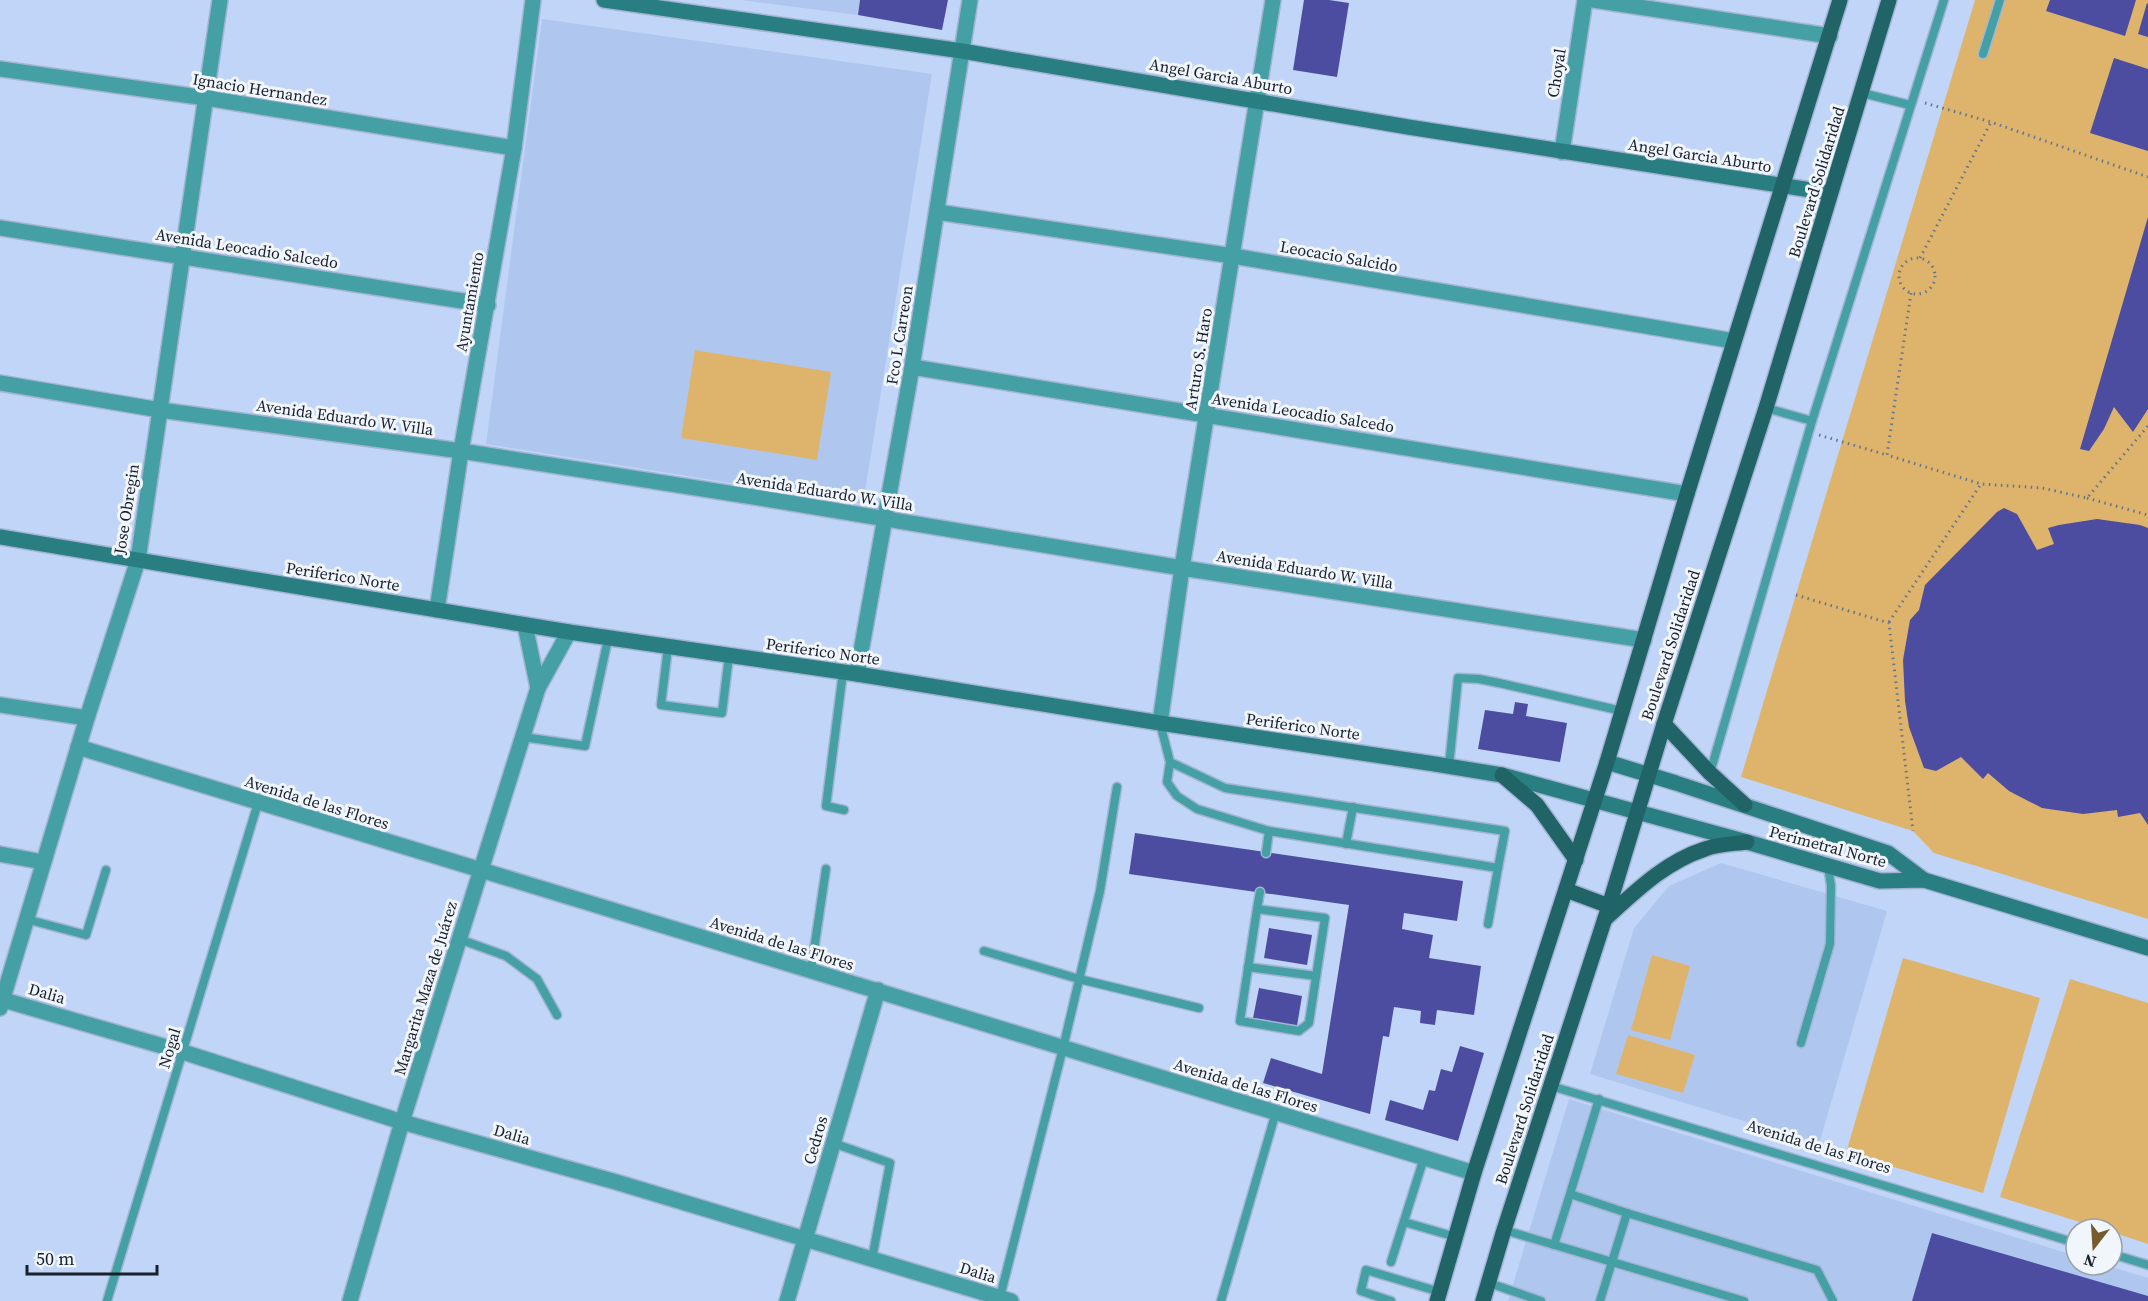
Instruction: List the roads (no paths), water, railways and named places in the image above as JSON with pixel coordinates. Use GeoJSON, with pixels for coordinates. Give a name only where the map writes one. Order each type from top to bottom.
{"type":"FeatureCollection","features":[{"type":"Feature","properties":{"kind":"main road","name":"Boulevard Solidaridad"},"geometry":{"type":"LineString","coordinates":[[1438,1296],[1474,1173],[1607,762],[1687,494],[1840,0]]}},
{"type":"Feature","properties":{"kind":"main road","name":"Boulevard Solidaridad"},"geometry":{"type":"LineString","coordinates":[[1483,1301],[1766,408],[1889,0]]}},
{"type":"Feature","properties":{"kind":"main road"},"geometry":{"type":"LineString","coordinates":[[1664,724],[1710,773],[1745,805]]}},
{"type":"Feature","properties":{"kind":"main road"},"geometry":{"type":"LineString","coordinates":[[1502,775],[1537,805],[1576,860]]}},
{"type":"Feature","properties":{"kind":"main road"},"geometry":{"type":"LineString","coordinates":[[1603,921],[1645,883],[1671,865],[1706,848],[1747,842]]}},
{"type":"Feature","properties":{"kind":"main road"},"geometry":{"type":"LineString","coordinates":[[1566,890],[1609,906]]}},
{"type":"Feature","properties":{"kind":"street","name":"Jose Obregin"},"geometry":{"type":"LineString","coordinates":[[1,1002],[78,747],[138,560],[220,0]]}},
{"type":"Feature","properties":{"kind":"street","name":"Ayuntamiento"},"geometry":{"type":"LineString","coordinates":[[437,610],[461,451],[514,148],[533,0]]}},
{"type":"Feature","properties":{"kind":"street","name":"Angel Garcia Aburto"},"geometry":{"type":"LineString","coordinates":[[604,0],[962,51],[1562,152],[1830,194]]}},
{"type":"Feature","properties":{"kind":"street","name":"Fco L Carreon"},"geometry":{"type":"LineString","coordinates":[[850,673],[886,519],[938,212],[970,0]]}},
{"type":"Feature","properties":{"kind":"street","name":"Arturo S. Haro"},"geometry":{"type":"LineString","coordinates":[[1160,723],[1182,568],[1273,0]]}},
{"type":"Feature","properties":{"kind":"street","name":"Choyal"},"geometry":{"type":"LineString","coordinates":[[1562,152],[1586,0]]}},
{"type":"Feature","properties":{"kind":"street"},"geometry":{"type":"LineString","coordinates":[[1593,0],[1830,36]]}},
{"type":"Feature","properties":{"kind":"street","name":"Ignacio Hernandez"},"geometry":{"type":"LineString","coordinates":[[0,69],[206,98],[514,148]]}},
{"type":"Feature","properties":{"kind":"street","name":"Leocacio Salcido"},"geometry":{"type":"LineString","coordinates":[[938,212],[1233,256],[1734,341]]}},
{"type":"Feature","properties":{"kind":"street","name":"Avenida Leocadio Salcedo"},"geometry":{"type":"LineString","coordinates":[[0,228],[488,305]]}},
{"type":"Feature","properties":{"kind":"street","name":"Avenida Leocadio Salcedo"},"geometry":{"type":"LineString","coordinates":[[912,367],[1687,494]]}},
{"type":"Feature","properties":{"kind":"street","name":"Avenida Eduardo W. Villa"},"geometry":{"type":"LineString","coordinates":[[0,383],[160,410],[461,451],[1644,640]]}},
{"type":"Feature","properties":{"kind":"street","name":"Periferico Norte"},"geometry":{"type":"LineString","coordinates":[[0,537],[569,633],[850,673],[1160,723],[1449,766],[1502,775],[1637,813]]}},
{"type":"Feature","properties":{"kind":"street","name":"Margarita Maza de Juárez"},"geometry":{"type":"LineString","coordinates":[[525,625],[538,688]]}},
{"type":"Feature","properties":{"kind":"street","name":"Margarita Maza de Juárez"},"geometry":{"type":"LineString","coordinates":[[350,1301],[402,1122],[538,688],[569,633]]}},
{"type":"Feature","properties":{"kind":"street"},"geometry":{"type":"LineString","coordinates":[[0,705],[87,718]]}},
{"type":"Feature","properties":{"kind":"street","name":"Avenida de las Flores"},"geometry":{"type":"LineString","coordinates":[[78,747],[1474,1173]]}},
{"type":"Feature","properties":{"kind":"street"},"geometry":{"type":"LineString","coordinates":[[1607,762],[1888,853],[1924,880]]}},
{"type":"Feature","properties":{"kind":"street","name":"Perimetral Norte"},"geometry":{"type":"LineString","coordinates":[[1637,813],[1880,881],[1924,880],[2148,948]]}},
{"type":"Feature","properties":{"kind":"street"},"geometry":{"type":"LineString","coordinates":[[0,854],[43,862]]}},
{"type":"Feature","properties":{"kind":"street","name":"Cedros"},"geometry":{"type":"LineString","coordinates":[[787,1301],[878,990]]}},
{"type":"Feature","properties":{"kind":"street","name":"Dalia"},"geometry":{"type":"LineString","coordinates":[[1,1002],[183,1052],[402,1122],[616,1182],[1003,1300]]}},
{"type":"Feature","properties":{"kind":"lane"},"geometry":{"type":"LineString","coordinates":[[1710,773],[1812,421],[1944,0]]}},
{"type":"Feature","properties":{"kind":"lane"},"geometry":{"type":"LineString","coordinates":[[1983,54],[2000,0]]}},
{"type":"Feature","properties":{"kind":"lane"},"geometry":{"type":"LineString","coordinates":[[1862,93],[1911,102]]}},
{"type":"Feature","properties":{"kind":"lane"},"geometry":{"type":"LineString","coordinates":[[1766,408],[1812,421]]}},
{"type":"Feature","properties":{"kind":"lane"},"geometry":{"type":"LineString","coordinates":[[523,737],[585,746],[608,639]]}},
{"type":"Feature","properties":{"kind":"lane"},"geometry":{"type":"LineString","coordinates":[[668,647],[661,705],[722,713],[729,656]]}},
{"type":"Feature","properties":{"kind":"lane"},"geometry":{"type":"LineString","coordinates":[[844,810],[826,806],[850,673]]}},
{"type":"Feature","properties":{"kind":"lane"},"geometry":{"type":"LineString","coordinates":[[1449,766],[1458,678],[1499,683],[1622,711]]}},
{"type":"Feature","properties":{"kind":"lane"},"geometry":{"type":"LineString","coordinates":[[1160,723],[1170,762],[1167,782],[1177,796],[1197,809],[1269,831],[1498,868]]}},
{"type":"Feature","properties":{"kind":"lane"},"geometry":{"type":"LineString","coordinates":[[1170,762],[1225,788],[1505,831],[1488,924]]}},
{"type":"Feature","properties":{"kind":"lane"},"geometry":{"type":"LineString","coordinates":[[1003,1300],[1100,891],[1117,787]]}},
{"type":"Feature","properties":{"kind":"lane","name":"Nogal"},"geometry":{"type":"LineString","coordinates":[[110,1300],[258,803]]}},
{"type":"Feature","properties":{"kind":"lane"},"geometry":{"type":"LineString","coordinates":[[1346,844],[1353,807]]}},
{"type":"Feature","properties":{"kind":"lane"},"geometry":{"type":"LineString","coordinates":[[1266,853],[1269,831]]}},
{"type":"Feature","properties":{"kind":"lane"},"geometry":{"type":"LineString","coordinates":[[1801,1043],[1830,944],[1828,866]]}},
{"type":"Feature","properties":{"kind":"lane"},"geometry":{"type":"LineString","coordinates":[[811,970],[826,869]]}},
{"type":"Feature","properties":{"kind":"lane"},"geometry":{"type":"LineString","coordinates":[[27,919],[87,935],[106,870]]}},
{"type":"Feature","properties":{"kind":"lane"},"geometry":{"type":"LineString","coordinates":[[1257,909],[1325,918],[1309,1023],[1299,1031],[1240,1021],[1248,967],[1257,909],[1260,892]]}},
{"type":"Feature","properties":{"kind":"lane"},"geometry":{"type":"LineString","coordinates":[[459,939],[506,956],[537,979],[557,1015]]}},
{"type":"Feature","properties":{"kind":"lane"},"geometry":{"type":"LineString","coordinates":[[984,951],[1079,979],[1199,1008]]}},
{"type":"Feature","properties":{"kind":"lane"},"geometry":{"type":"LineString","coordinates":[[1248,967],[1316,976]]}},
{"type":"Feature","properties":{"kind":"lane","name":"Avenida de las Flores"},"geometry":{"type":"LineString","coordinates":[[1551,1086],[2064,1239]]}},
{"type":"Feature","properties":{"kind":"lane"},"geometry":{"type":"LineString","coordinates":[[1554,1245],[1599,1099]]}},
{"type":"Feature","properties":{"kind":"lane"},"geometry":{"type":"LineString","coordinates":[[1221,1301],[1276,1112]]}},
{"type":"Feature","properties":{"kind":"lane"},"geometry":{"type":"LineString","coordinates":[[833,1143],[890,1163],[872,1259]]}},
{"type":"Feature","properties":{"kind":"lane"},"geometry":{"type":"LineString","coordinates":[[1391,1262],[1424,1158]]}},
{"type":"Feature","properties":{"kind":"lane"},"geometry":{"type":"LineString","coordinates":[[1570,1194],[1817,1270],[1833,1301]]}},
{"type":"Feature","properties":{"kind":"lane"},"geometry":{"type":"LineString","coordinates":[[1600,1301],[1627,1213]]}},
{"type":"Feature","properties":{"kind":"lane"},"geometry":{"type":"LineString","coordinates":[[1404,1222],[1456,1237]]}},
{"type":"Feature","properties":{"kind":"lane"},"geometry":{"type":"LineString","coordinates":[[1504,1230],[1744,1301]]}},
{"type":"Feature","properties":{"kind":"lane"},"geometry":{"type":"LineString","coordinates":[[2124,1258],[2148,1265]]}},
{"type":"Feature","properties":{"kind":"lane"},"geometry":{"type":"LineString","coordinates":[[1391,1301],[1361,1291],[1366,1270],[1438,1296]]}},
{"type":"Feature","properties":{"kind":"lane"},"geometry":{"type":"LineString","coordinates":[[1489,1283],[1541,1301]]}}]}
